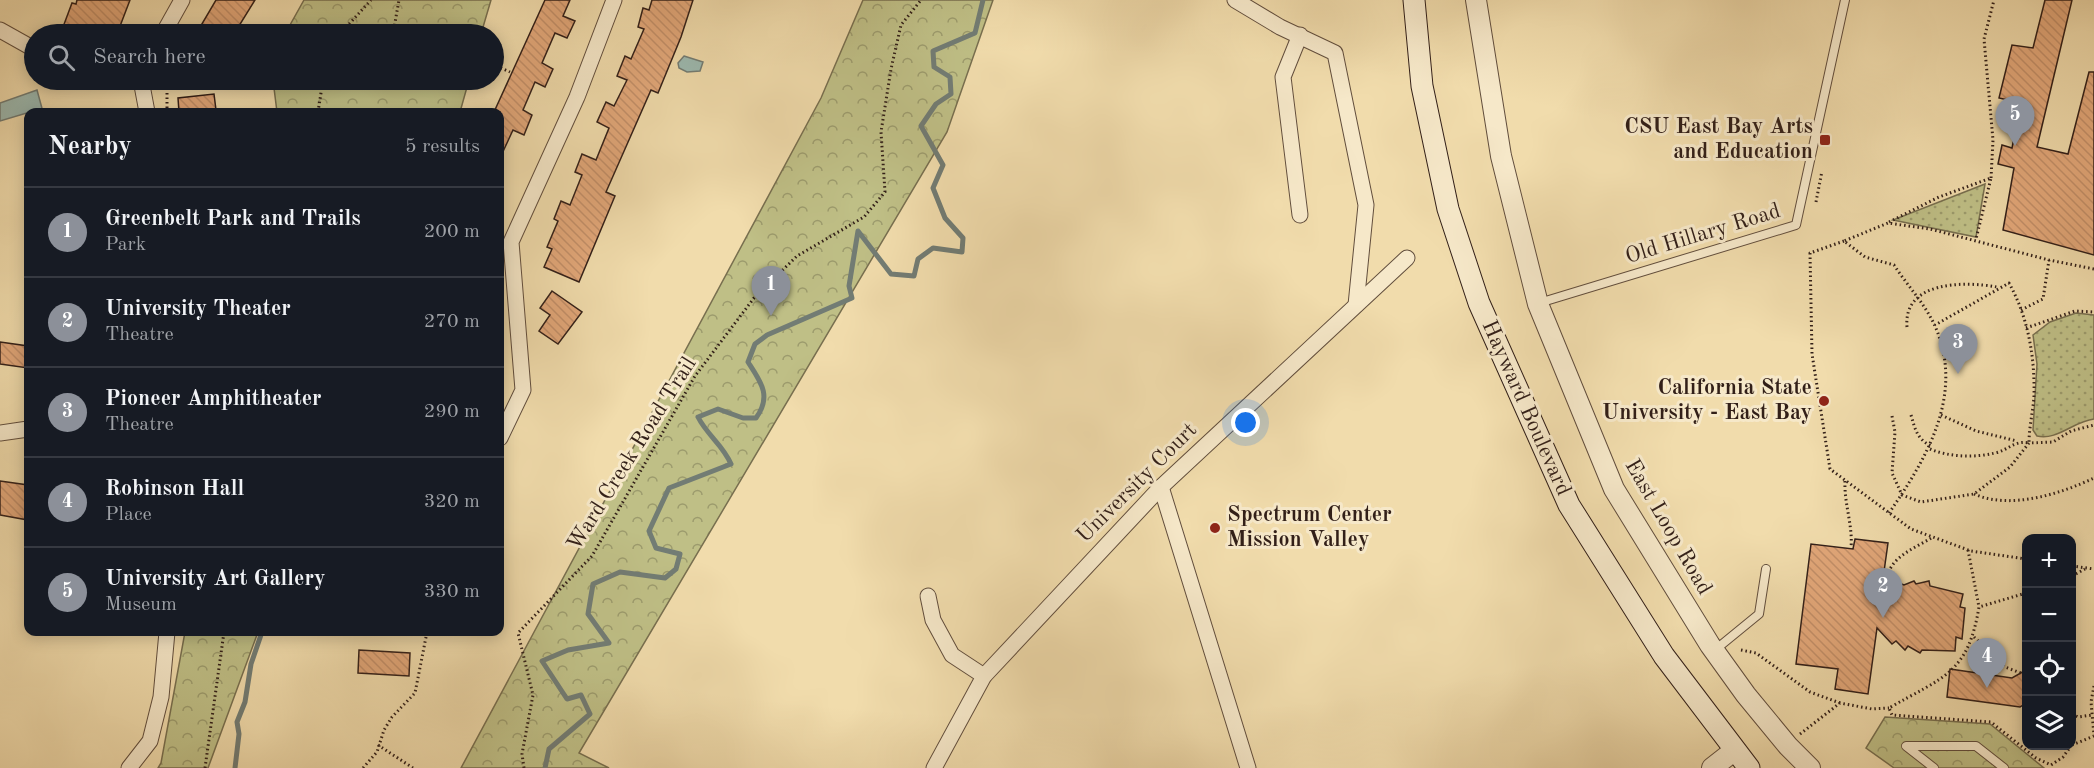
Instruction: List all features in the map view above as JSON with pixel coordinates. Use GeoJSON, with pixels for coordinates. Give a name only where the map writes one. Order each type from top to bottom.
{"type":"FeatureCollection","features":[{"type":"Feature","properties":{"kind":"main road","name":"Hayward Boulevard"},"geometry":{"type":"LineString","coordinates":[[1414,0],[1422,86],[1448,209],[1479,303],[1569,505],[1664,656],[1749,768]]}},
{"type":"Feature","properties":{"kind":"street"},"geometry":{"type":"LineString","coordinates":[[169,24],[182,0]]}},
{"type":"Feature","properties":{"kind":"street"},"geometry":{"type":"LineString","coordinates":[[504,430],[523,390],[511,242],[577,97],[614,0]]}},
{"type":"Feature","properties":{"kind":"street"},"geometry":{"type":"LineString","coordinates":[[1235,0],[1335,53],[1366,205],[1356,305]]}},
{"type":"Feature","properties":{"kind":"street","name":"East Loop Road"},"geometry":{"type":"LineString","coordinates":[[1476,0],[1501,156],[1538,304],[1614,489],[1714,651],[1746,695],[1810,768]]}},
{"type":"Feature","properties":{"kind":"street"},"geometry":{"type":"LineString","coordinates":[[0,30],[24,43]]}},
{"type":"Feature","properties":{"kind":"street"},"geometry":{"type":"LineString","coordinates":[[1300,35],[1283,76],[1300,215]]}},
{"type":"Feature","properties":{"kind":"street"},"geometry":{"type":"LineString","coordinates":[[143,90],[146,108]]}},
{"type":"Feature","properties":{"kind":"street","name":"University Court"},"geometry":{"type":"LineString","coordinates":[[934,768],[984,676],[1161,487],[1407,258]]}},
{"type":"Feature","properties":{"kind":"street"},"geometry":{"type":"LineString","coordinates":[[0,433],[24,430]]}},
{"type":"Feature","properties":{"kind":"street"},"geometry":{"type":"LineString","coordinates":[[1161,487],[1248,768]]}},
{"type":"Feature","properties":{"kind":"street"},"geometry":{"type":"LineString","coordinates":[[928,596],[933,620],[952,655],[984,676]]}},
{"type":"Feature","properties":{"kind":"street"},"geometry":{"type":"LineString","coordinates":[[129,768],[150,741],[162,696],[167,636]]}},
{"type":"Feature","properties":{"kind":"street"},"geometry":{"type":"LineString","coordinates":[[1712,768],[1735,750]]}},
{"type":"Feature","properties":{"kind":"lane","name":"Old Hillary Road"},"geometry":{"type":"LineString","coordinates":[[1538,304],[1796,225],[1845,0]]}},
{"type":"Feature","properties":{"kind":"lane"},"geometry":{"type":"LineString","coordinates":[[1714,651],[1759,614],[1766,569]]}},
{"type":"Feature","properties":{"kind":"lane"},"geometry":{"type":"LineString","coordinates":[[1934,768],[1906,746],[1976,746],[2004,768]]}},
{"type":"Feature","properties":{"kind":"path"},"geometry":{"type":"LineString","coordinates":[[349,24],[370,0]]}},
{"type":"Feature","properties":{"kind":"path"},"geometry":{"type":"LineString","coordinates":[[395,24],[399,0]]}},
{"type":"Feature","properties":{"kind":"path","name":"Ward Creek Road Trail"},"geometry":{"type":"LineString","coordinates":[[524,768],[522,754],[533,695],[518,633],[592,556],[621,510],[670,416],[695,376],[754,298],[797,256],[864,217],[885,192],[881,132],[891,69],[902,25],[921,0]]}},
{"type":"Feature","properties":{"kind":"path"},"geometry":{"type":"LineString","coordinates":[[1976,240],[1990,178],[1993,140],[1984,39],[1994,0]]}},
{"type":"Feature","properties":{"kind":"path"},"geometry":{"type":"LineString","coordinates":[[504,69],[510,72]]}},
{"type":"Feature","properties":{"kind":"path"},"geometry":{"type":"LineString","coordinates":[[319,108],[321,90]]}},
{"type":"Feature","properties":{"kind":"path"},"geometry":{"type":"LineString","coordinates":[[167,93],[167,108]]}},
{"type":"Feature","properties":{"kind":"path"},"geometry":{"type":"LineString","coordinates":[[1990,178],[1940,197],[1888,223],[1810,253],[1812,354],[1830,469],[1911,529],[1968,550],[2022,558]]}},
{"type":"Feature","properties":{"kind":"path"},"geometry":{"type":"LineString","coordinates":[[1888,223],[1976,240],[2049,260],[2094,269]]}},
{"type":"Feature","properties":{"kind":"path"},"geometry":{"type":"LineString","coordinates":[[1844,241],[1866,257],[1894,265],[1935,325],[1945,364],[1946,379],[1941,415],[1930,447],[1889,513]]}},
{"type":"Feature","properties":{"kind":"path"},"geometry":{"type":"LineString","coordinates":[[2021,310],[2043,299],[2049,260]]}},
{"type":"Feature","properties":{"kind":"path"},"geometry":{"type":"LineString","coordinates":[[1892,417],[1895,432],[1892,473],[1902,495],[1921,502],[1974,494],[2010,467],[2029,443],[2033,376],[2026,328],[2009,283],[1998,287],[1935,325]]}},
{"type":"Feature","properties":{"kind":"path"},"geometry":{"type":"LineString","coordinates":[[1907,327],[1906,313],[1917,297],[1928,290],[1970,284],[1998,287]]}},
{"type":"Feature","properties":{"kind":"path"},"geometry":{"type":"LineString","coordinates":[[2026,328],[2075,311],[2094,312]]}},
{"type":"Feature","properties":{"kind":"path"},"geometry":{"type":"LineString","coordinates":[[1911,415],[1915,432],[1922,442],[1954,456],[1996,453],[2017,441]]}},
{"type":"Feature","properties":{"kind":"path"},"geometry":{"type":"LineString","coordinates":[[1941,415],[1977,431],[2029,443],[2053,442],[2071,431],[2094,425]]}},
{"type":"Feature","properties":{"kind":"path"},"geometry":{"type":"LineString","coordinates":[[1974,494],[1985,499],[2021,500],[2060,492],[2094,478]]}},
{"type":"Feature","properties":{"kind":"path"},"geometry":{"type":"LineString","coordinates":[[1845,481],[1847,511],[1852,531],[1851,548]]}},
{"type":"Feature","properties":{"kind":"path"},"geometry":{"type":"LineString","coordinates":[[1883,577],[1887,577],[1889,567],[1898,558],[1933,537]]}},
{"type":"Feature","properties":{"kind":"path"},"geometry":{"type":"LineString","coordinates":[[1741,650],[1756,653],[1810,692],[1840,703],[1872,710],[1889,708],[1949,672],[1962,661],[1974,637],[1979,608],[1968,550]]}},
{"type":"Feature","properties":{"kind":"path"},"geometry":{"type":"LineString","coordinates":[[2076,567],[2094,569]]}},
{"type":"Feature","properties":{"kind":"path"},"geometry":{"type":"LineString","coordinates":[[2076,574],[2086,568]]}},
{"type":"Feature","properties":{"kind":"path"},"geometry":{"type":"LineString","coordinates":[[1979,608],[2022,594]]}},
{"type":"Feature","properties":{"kind":"path"},"geometry":{"type":"LineString","coordinates":[[205,768],[223,636]]}},
{"type":"Feature","properties":{"kind":"path"},"geometry":{"type":"LineString","coordinates":[[363,768],[374,756],[392,717],[415,693],[425,636]]}},
{"type":"Feature","properties":{"kind":"path"},"geometry":{"type":"LineString","coordinates":[[1974,637],[2005,667],[2022,673]]}},
{"type":"Feature","properties":{"kind":"path"},"geometry":{"type":"LineString","coordinates":[[2076,743],[2094,736],[2092,715],[2094,686]]}},
{"type":"Feature","properties":{"kind":"path"},"geometry":{"type":"LineString","coordinates":[[1800,734],[1840,703]]}},
{"type":"Feature","properties":{"kind":"path"},"geometry":{"type":"LineString","coordinates":[[1889,708],[1892,715],[1991,722],[2022,747]]}},
{"type":"Feature","properties":{"kind":"path"},"geometry":{"type":"LineString","coordinates":[[2076,716],[2092,715]]}},
{"type":"Feature","properties":{"kind":"path"},"geometry":{"type":"LineString","coordinates":[[378,746],[413,768]]}},
{"type":"Feature","properties":{"kind":"path"},"geometry":{"type":"LineString","coordinates":[[2026,750],[2051,765],[2063,757],[2068,750]]}},
{"type":"Feature","properties":{"kind":"green space"},"geometry":{"type":"Polygon","coordinates":[[[304,0],[491,0],[484,24],[291,24],[304,0]]]}},
{"type":"Feature","properties":{"kind":"green space"},"geometry":{"type":"Polygon","coordinates":[[[863,0],[993,0],[947,132],[579,753],[609,768],[461,768],[821,98],[863,0]]]}},
{"type":"Feature","properties":{"kind":"green space"},"geometry":{"type":"Polygon","coordinates":[[[274,90],[466,90],[461,108],[276,108],[274,90]]]}},
{"type":"Feature","properties":{"kind":"green space"},"geometry":{"type":"Polygon","coordinates":[[[1985,184],[1976,237],[1893,220],[1985,184]]]}},
{"type":"Feature","properties":{"kind":"green space"},"geometry":{"type":"Polygon","coordinates":[[[2076,313],[2094,315],[2094,419],[2079,423],[2052,436],[2037,436],[2033,430],[2037,364],[2033,335],[2050,322],[2076,313]]]}},
{"type":"Feature","properties":{"kind":"green space"},"geometry":{"type":"Polygon","coordinates":[[[184,636],[257,636],[208,768],[158,768],[161,763],[184,636]]]}},
{"type":"Feature","properties":{"kind":"green space"},"geometry":{"type":"Polygon","coordinates":[[[1885,717],[1990,724],[2044,768],[1894,768],[1866,748],[1885,717]]]}},
{"type":"Feature","properties":{"kind":"water"},"geometry":{"type":"Polygon","coordinates":[[[684,56],[703,62],[700,71],[687,72],[679,68],[678,63],[684,56]]]}},
{"type":"Feature","properties":{"kind":"water"},"geometry":{"type":"Polygon","coordinates":[[[37,90],[42,108],[24,108],[24,114],[0,121],[0,103],[37,90]]]}},
{"type":"Feature","properties":{"kind":"building"},"geometry":{"type":"Polygon","coordinates":[[[77,0],[130,0],[121,24],[64,24],[72,3],[76,4],[77,0]]]}},
{"type":"Feature","properties":{"kind":"building"},"geometry":{"type":"Polygon","coordinates":[[[216,0],[255,0],[240,24],[202,24],[216,0]]]}},
{"type":"Feature","properties":{"kind":"building"},"geometry":{"type":"Polygon","coordinates":[[[545,0],[570,0],[563,16],[575,21],[567,38],[555,33],[542,63],[553,69],[545,87],[535,82],[523,110],[532,115],[524,135],[513,130],[504,149],[504,108],[496,108],[545,0]]]}},
{"type":"Feature","properties":{"kind":"building"},"geometry":{"type":"Polygon","coordinates":[[[652,0],[693,0],[681,37],[658,93],[651,90],[606,192],[615,196],[579,282],[544,267],[552,249],[547,247],[558,221],[554,219],[561,201],[570,205],[582,175],[575,172],[582,154],[596,160],[609,128],[597,122],[606,102],[614,106],[627,80],[617,76],[625,56],[631,59],[644,29],[638,27],[643,8],[649,10],[652,0]]]}},
{"type":"Feature","properties":{"kind":"building"},"geometry":{"type":"Polygon","coordinates":[[[2045,0],[2072,0],[2037,147],[2068,154],[2089,72],[2094,72],[2094,255],[2003,230],[2014,168],[1998,164],[2002,145],[2012,148],[2021,103],[1999,98],[2012,45],[2033,48],[2045,0]]]}},
{"type":"Feature","properties":{"kind":"building"},"geometry":{"type":"Polygon","coordinates":[[[214,94],[216,108],[179,108],[178,98],[214,94]]]}},
{"type":"Feature","properties":{"kind":"building"},"geometry":{"type":"Polygon","coordinates":[[[552,291],[582,312],[558,344],[539,331],[550,315],[540,308],[552,291]]]}},
{"type":"Feature","properties":{"kind":"building"},"geometry":{"type":"Polygon","coordinates":[[[0,342],[24,345],[24,367],[0,364],[0,342]]]}},
{"type":"Feature","properties":{"kind":"building"},"geometry":{"type":"Polygon","coordinates":[[[0,481],[24,484],[24,519],[0,515],[0,481]]]}},
{"type":"Feature","properties":{"kind":"building"},"geometry":{"type":"Polygon","coordinates":[[[1855,539],[1888,543],[1881,593],[1899,583],[1904,585],[1914,581],[1916,584],[1929,581],[1930,586],[1963,594],[1960,607],[1965,608],[1962,639],[1956,637],[1955,651],[1922,650],[1920,653],[1908,646],[1905,650],[1896,641],[1892,644],[1877,628],[1868,694],[1835,689],[1838,669],[1796,664],[1811,544],[1853,549],[1855,539]]]}},
{"type":"Feature","properties":{"kind":"building"},"geometry":{"type":"Polygon","coordinates":[[[359,650],[410,653],[409,676],[358,673],[359,650]]]}},
{"type":"Feature","properties":{"kind":"building"},"geometry":{"type":"Polygon","coordinates":[[[1950,669],[2012,678],[2022,672],[2022,706],[2020,707],[1947,697],[1950,669]]]}},
{"type":"Feature","properties":{"kind":"waterway"},"geometry":{"type":"LineString","coordinates":[[545,768],[549,749],[590,714],[581,695],[567,699],[542,661],[568,650],[609,643],[588,614],[593,584],[620,572],[665,578],[676,569],[680,554],[656,548],[649,531],[669,488],[731,464],[698,417],[718,409],[743,418],[756,418],[761,410],[764,396],[763,389],[748,362],[755,344],[767,335],[852,298],[849,286],[858,231],[891,274],[914,276],[918,259],[933,248],[962,252],[963,238],[945,218],[933,188],[943,165],[921,126],[936,104],[951,94],[950,77],[934,67],[933,51],[975,33],[983,0]]}},
{"type":"Feature","properties":{"kind":"waterway"},"geometry":{"type":"LineString","coordinates":[[235,768],[239,734],[237,722],[245,702],[251,664],[261,636]]}},
{"type":"Feature","properties":{"kind":"place","name":"CSU East Bay Arts and Education"},"geometry":{"type":"Point","coordinates":[1825,140]}},
{"type":"Feature","properties":{"kind":"place","name":"University Art Gallery"},"geometry":{"type":"Point","coordinates":[2015,146]}},
{"type":"Feature","properties":{"kind":"place","name":"Greenbelt Park and Trails"},"geometry":{"type":"Point","coordinates":[771,316]}},
{"type":"Feature","properties":{"kind":"place","name":"Pioneer Amphitheater"},"geometry":{"type":"Point","coordinates":[1958,374]}},
{"type":"Feature","properties":{"kind":"place","name":"California State University - East Bay"},"geometry":{"type":"Point","coordinates":[1824,401]}},
{"type":"Feature","properties":{"kind":"place","name":"Spectrum Center Mission Valley"},"geometry":{"type":"Point","coordinates":[1215,528]}},
{"type":"Feature","properties":{"kind":"place","name":"University Theater"},"geometry":{"type":"Point","coordinates":[1883,618]}},
{"type":"Feature","properties":{"kind":"place","name":"Robinson Hall"},"geometry":{"type":"Point","coordinates":[1987,688]}}]}
